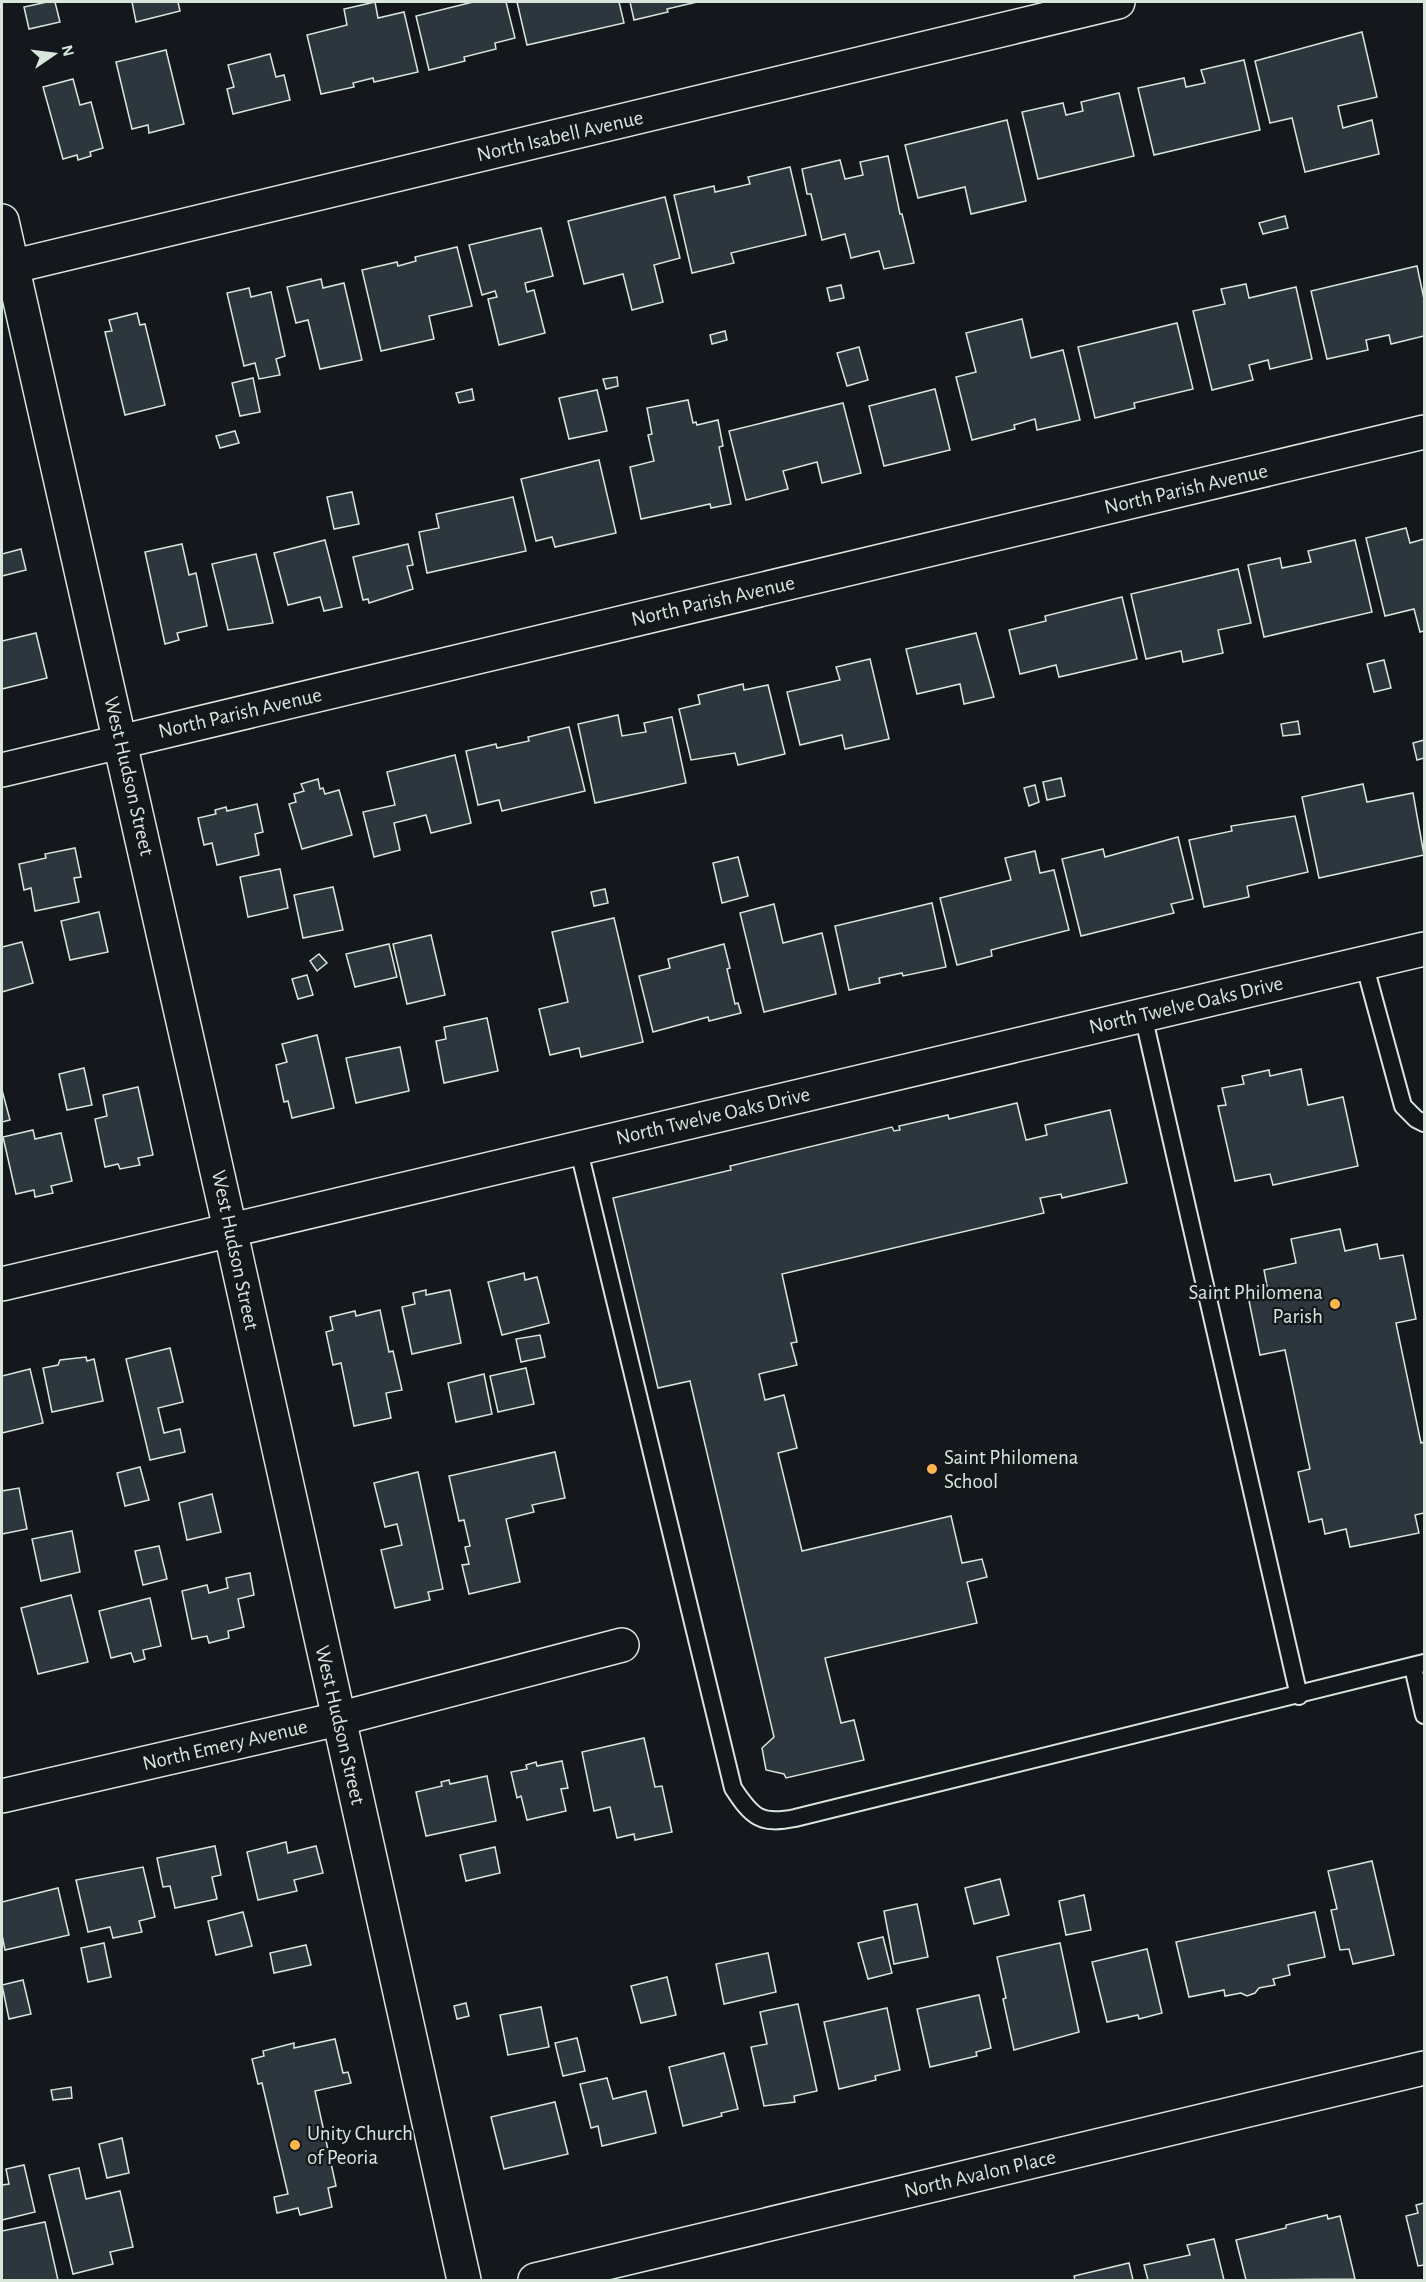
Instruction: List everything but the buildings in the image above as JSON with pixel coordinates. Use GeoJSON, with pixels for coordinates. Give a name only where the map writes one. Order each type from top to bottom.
{"type":"FeatureCollection","features":[{"type":"Feature","properties":{"kind":"street","name":"North Isabell Avenue"},"geometry":{"type":"LineString","coordinates":[[7,268],[1118,2]]}},
{"type":"Feature","properties":{"kind":"street","name":"West Hudson Street"},"geometry":{"type":"LineString","coordinates":[[2,221],[7,268],[121,741],[464,2280]]}},
{"type":"Feature","properties":{"kind":"street","name":"North Parish Avenue"},"geometry":{"type":"LineString","coordinates":[[2,770],[1425,432]]}},
{"type":"Feature","properties":{"kind":"street","name":"North Twelve Oaks Drive"},"geometry":{"type":"LineString","coordinates":[[2,1284],[1425,949]]}},
{"type":"Feature","properties":{"kind":"street","name":"North Emery Avenue"},"geometry":{"type":"LineString","coordinates":[[2,1796],[338,1719],[622,1645]]}},
{"type":"Feature","properties":{"kind":"street","name":"North Avalon Place"},"geometry":{"type":"LineString","coordinates":[[536,2280],[1425,2068]]}},
{"type":"Feature","properties":{"kind":"lane"},"geometry":{"type":"LineString","coordinates":[[1364,963],[1403,1106],[1416,1119],[1425,1123]]}},
{"type":"Feature","properties":{"kind":"lane"},"geometry":{"type":"LineString","coordinates":[[1143,1015],[1299,1696]]}},
{"type":"Feature","properties":{"kind":"lane"},"geometry":{"type":"LineString","coordinates":[[578,1148],[733,1788],[746,1807],[758,1818],[773,1822],[795,1818],[1419,1665],[1425,1715]]}},
{"type":"Feature","properties":{"kind":"place","name":"Saint Philomena Parish"},"geometry":{"type":"Point","coordinates":[1335,1304]}},
{"type":"Feature","properties":{"kind":"place","name":"Saint Philomena School"},"geometry":{"type":"Point","coordinates":[932,1469]}},
{"type":"Feature","properties":{"kind":"place","name":"Unity Church of Peoria"},"geometry":{"type":"Point","coordinates":[295,2145]}}]}
